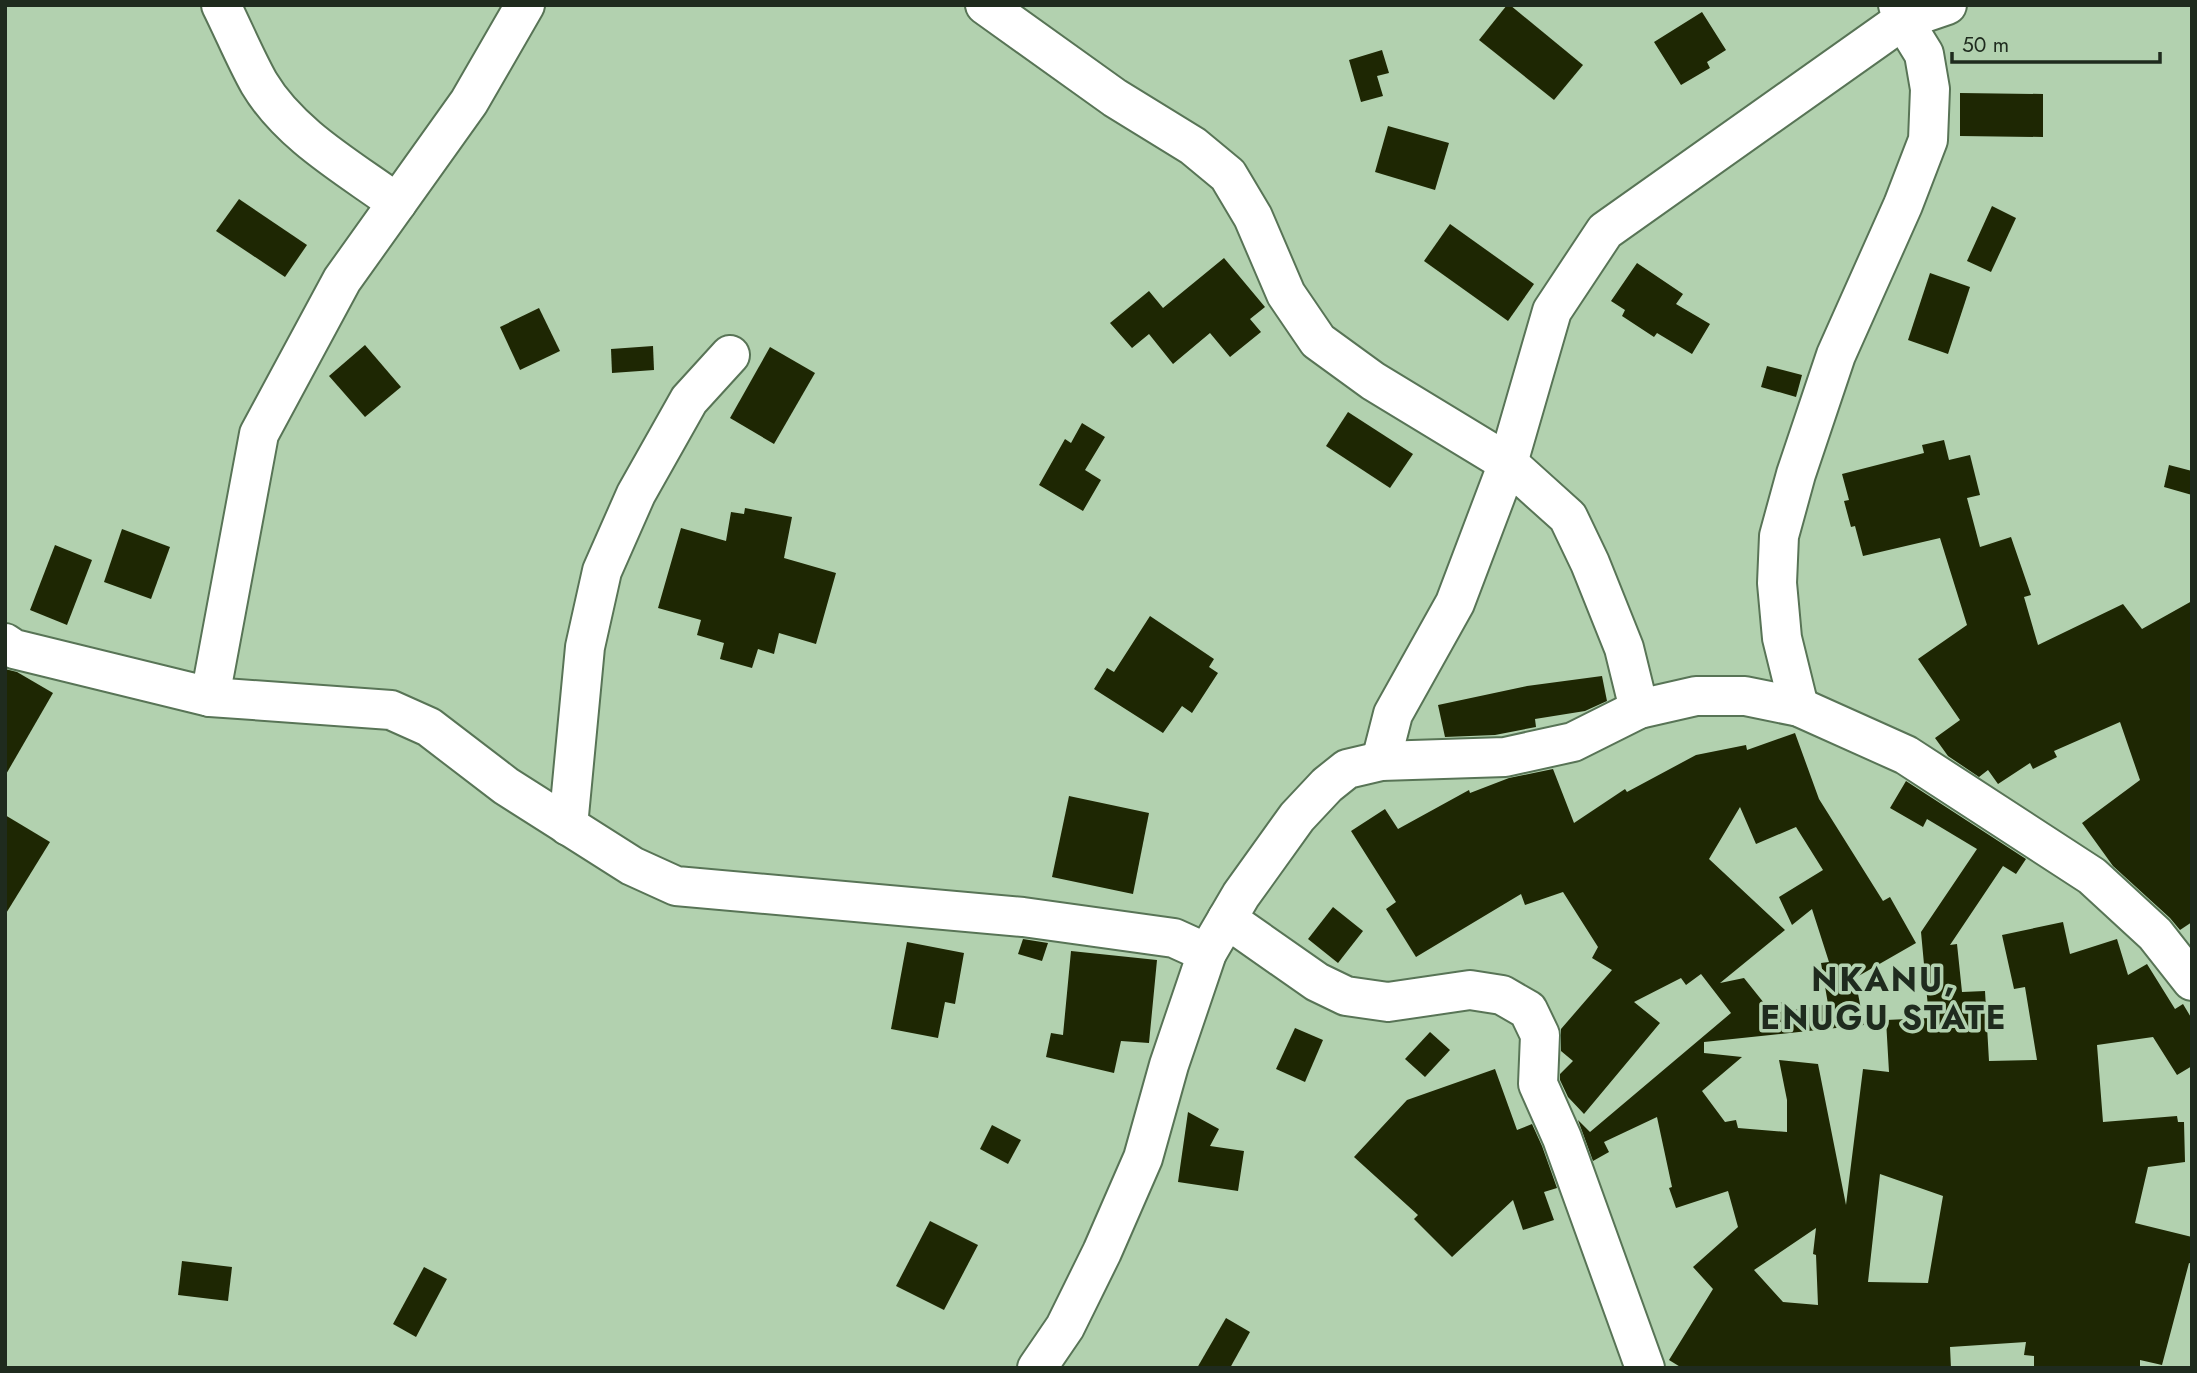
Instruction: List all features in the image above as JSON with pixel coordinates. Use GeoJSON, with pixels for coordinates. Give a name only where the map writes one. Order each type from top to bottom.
{"type":"FeatureCollection","features":[{"type":"Feature","properties":{"kind":"street"},"geometry":{"type":"LineString","coordinates":[[221,5],[260,84],[282,114],[318,145],[397,203]]}},
{"type":"Feature","properties":{"kind":"street"},"geometry":{"type":"LineString","coordinates":[[209,697],[259,434],[342,280],[469,102],[524,5]]}},
{"type":"Feature","properties":{"kind":"street"},"geometry":{"type":"LineString","coordinates":[[985,5],[1115,98],[1193,146],[1228,175],[1253,217],[1286,294],[1318,341],[1373,381],[1508,463],[1568,517],[1590,563],[1624,648],[1639,709]]}},
{"type":"Feature","properties":{"kind":"street"},"geometry":{"type":"LineString","coordinates":[[1381,761],[1393,714],[1455,603],[1508,463],[1552,311],[1605,231],[1900,13],[1947,5]]}},
{"type":"Feature","properties":{"kind":"street"},"geometry":{"type":"LineString","coordinates":[[1800,707],[1782,638],[1777,583],[1779,537],[1796,474],[1836,355],[1903,205],[1928,140],[1930,89],[1924,54],[1900,13]]}},
{"type":"Feature","properties":{"kind":"street"},"geometry":{"type":"LineString","coordinates":[[568,826],[586,647],[601,571],[636,494],[690,400],[730,355]]}},
{"type":"Feature","properties":{"kind":"street"},"geometry":{"type":"LineString","coordinates":[[5,643],[14,649],[209,697],[391,710],[429,727],[506,786],[632,866],[677,887],[1023,917],[1174,938],[1207,953]]}},
{"type":"Feature","properties":{"kind":"street"},"geometry":{"type":"LineString","coordinates":[[1037,1368],[1065,1327],[1102,1252],[1143,1158],[1169,1065],[1207,953],[1241,895],[1297,817],[1327,785],[1347,769],[1381,761],[1505,757],[1573,741],[1639,709],[1696,696],[1745,696],[1800,707],[1906,755],[2092,876],[2155,934],[2192,981]]}},
{"type":"Feature","properties":{"kind":"street"},"geometry":{"type":"LineString","coordinates":[[1227,919],[1317,982],[1346,996],[1388,1002],[1470,990],[1502,995],[1528,1010],[1540,1035],[1538,1084],[1562,1138],[1645,1368]]}},
{"type":"Feature","properties":{"kind":"building"},"geometry":{"type":"Polygon","coordinates":[[[1507,5],[1583,65],[1554,100],[1479,40],[1507,5]]]}},
{"type":"Feature","properties":{"kind":"building"},"geometry":{"type":"Polygon","coordinates":[[[1702,12],[1726,50],[1707,62],[1710,68],[1681,85],[1654,42],[1702,12]]]}},
{"type":"Feature","properties":{"kind":"building"},"geometry":{"type":"Polygon","coordinates":[[[1382,50],[1389,73],[1377,76],[1383,96],[1361,102],[1349,60],[1382,50]]]}},
{"type":"Feature","properties":{"kind":"building"},"geometry":{"type":"Polygon","coordinates":[[[1960,93],[2043,94],[2043,137],[1960,136],[1960,93]]]}},
{"type":"Feature","properties":{"kind":"building"},"geometry":{"type":"Polygon","coordinates":[[[1388,126],[1449,143],[1435,190],[1375,172],[1388,126]]]}},
{"type":"Feature","properties":{"kind":"building"},"geometry":{"type":"Polygon","coordinates":[[[239,199],[307,245],[285,277],[216,231],[239,199]]]}},
{"type":"Feature","properties":{"kind":"building"},"geometry":{"type":"Polygon","coordinates":[[[1992,206],[2016,218],[1991,272],[1967,261],[1992,206]]]}},
{"type":"Feature","properties":{"kind":"building"},"geometry":{"type":"Polygon","coordinates":[[[1450,224],[1534,284],[1508,321],[1424,261],[1450,224]]]}},
{"type":"Feature","properties":{"kind":"building"},"geometry":{"type":"Polygon","coordinates":[[[1224,258],[1265,307],[1250,319],[1261,332],[1230,357],[1210,333],[1173,364],[1149,334],[1132,348],[1110,323],[1149,291],[1163,308],[1224,258]]]}},
{"type":"Feature","properties":{"kind":"building"},"geometry":{"type":"Polygon","coordinates":[[[1637,263],[1683,294],[1676,304],[1710,324],[1692,354],[1657,333],[1654,337],[1622,316],[1625,310],[1611,301],[1637,263]]]}},
{"type":"Feature","properties":{"kind":"building"},"geometry":{"type":"Polygon","coordinates":[[[1930,273],[1970,287],[1948,354],[1908,340],[1930,273]]]}},
{"type":"Feature","properties":{"kind":"building"},"geometry":{"type":"Polygon","coordinates":[[[539,308],[560,351],[520,370],[500,327],[539,308]]]}},
{"type":"Feature","properties":{"kind":"building"},"geometry":{"type":"Polygon","coordinates":[[[365,345],[401,387],[365,417],[329,376],[365,345]]]}},
{"type":"Feature","properties":{"kind":"building"},"geometry":{"type":"Polygon","coordinates":[[[653,346],[654,370],[612,373],[611,349],[653,346]]]}},
{"type":"Feature","properties":{"kind":"building"},"geometry":{"type":"Polygon","coordinates":[[[770,347],[815,373],[774,444],[730,418],[770,347]]]}},
{"type":"Feature","properties":{"kind":"building"},"geometry":{"type":"Polygon","coordinates":[[[1767,366],[1802,375],[1796,397],[1761,387],[1767,366]]]}},
{"type":"Feature","properties":{"kind":"building"},"geometry":{"type":"Polygon","coordinates":[[[1348,412],[1413,454],[1390,488],[1326,446],[1348,412]]]}},
{"type":"Feature","properties":{"kind":"building"},"geometry":{"type":"Polygon","coordinates":[[[1082,423],[1105,437],[1085,470],[1101,480],[1083,511],[1039,485],[1065,439],[1071,443],[1082,423]]]}},
{"type":"Feature","properties":{"kind":"building"},"geometry":{"type":"Polygon","coordinates":[[[1944,440],[1949,460],[1970,455],[1980,495],[1967,498],[1980,547],[2011,537],[2031,595],[2024,597],[2038,645],[2123,604],[2142,629],[2192,601],[2192,922],[2180,930],[2113,866],[2082,823],[2140,780],[2120,722],[2054,751],[2057,757],[2033,769],[2030,763],[1998,784],[1988,770],[1979,777],[1948,756],[1935,738],[1960,720],[1918,659],[1967,625],[1940,538],[1863,556],[1855,526],[1851,527],[1844,501],[1849,500],[1842,474],[1924,453],[1922,445],[1944,440]]]}},
{"type":"Feature","properties":{"kind":"building"},"geometry":{"type":"Polygon","coordinates":[[[2169,465],[2192,471],[2192,495],[2164,487],[2169,465]]]}},
{"type":"Feature","properties":{"kind":"building"},"geometry":{"type":"Polygon","coordinates":[[[745,508],[792,517],[784,558],[836,573],[816,644],[779,633],[774,654],[758,649],[752,668],[720,659],[724,643],[697,635],[701,620],[658,608],[681,528],[726,541],[731,512],[744,514],[745,508]]]}},
{"type":"Feature","properties":{"kind":"building"},"geometry":{"type":"Polygon","coordinates":[[[122,529],[170,547],[151,599],[104,582],[122,529]]]}},
{"type":"Feature","properties":{"kind":"building"},"geometry":{"type":"Polygon","coordinates":[[[55,545],[92,560],[67,625],[30,610],[55,545]]]}},
{"type":"Feature","properties":{"kind":"building"},"geometry":{"type":"Polygon","coordinates":[[[1150,616],[1214,659],[1209,667],[1218,673],[1192,713],[1182,706],[1163,733],[1094,689],[1107,668],[1114,672],[1150,616]]]}},
{"type":"Feature","properties":{"kind":"building"},"geometry":{"type":"Polygon","coordinates":[[[5,669],[17,672],[53,693],[5,776],[5,669]]]}},
{"type":"Feature","properties":{"kind":"building"},"geometry":{"type":"Polygon","coordinates":[[[1602,676],[1607,701],[1585,711],[1535,719],[1536,727],[1495,735],[1445,737],[1438,705],[1527,686],[1602,676]]]}},
{"type":"Feature","properties":{"kind":"building"},"geometry":{"type":"Polygon","coordinates":[[[1795,733],[1819,799],[1883,901],[1890,897],[1916,943],[1855,978],[1864,1025],[1704,1042],[1704,1053],[1742,1057],[1702,1091],[1725,1122],[1736,1120],[1738,1128],[1787,1132],[1787,1100],[1779,1060],[1818,1064],[1846,1205],[1863,1069],[1889,1072],[1886,1020],[1929,1018],[1921,932],[1977,849],[1927,819],[1923,827],[1890,808],[1906,781],[2026,859],[2016,874],[2003,866],[1950,945],[1957,944],[1962,992],[1985,991],[1989,1061],[2037,1060],[2025,987],[2014,989],[2002,935],[2063,922],[2070,954],[2117,939],[2128,975],[2147,964],[2175,1009],[2183,1004],[2192,1019],[2192,1066],[2177,1075],[2153,1037],[2097,1045],[2103,1122],[2177,1116],[2178,1122],[2184,1122],[2185,1162],[2148,1167],[2135,1223],[2192,1237],[2192,1264],[2189,1263],[2162,1365],[2140,1360],[2140,1368],[2034,1368],[2034,1356],[2024,1355],[2026,1342],[1950,1347],[1951,1368],[1682,1368],[1669,1360],[1713,1289],[1693,1267],[1738,1227],[1728,1191],[1676,1208],[1669,1188],[1672,1187],[1657,1117],[1604,1142],[1609,1152],[1593,1161],[1578,1120],[1590,1132],[1731,1013],[1701,974],[1686,985],[1681,978],[1634,1002],[1660,1023],[1584,1114],[1568,1097],[1560,1080],[1560,1074],[1573,1061],[1561,1051],[1561,1029],[1612,970],[1592,958],[1598,947],[1563,892],[1525,905],[1521,894],[1416,957],[1386,909],[1396,902],[1351,831],[1385,809],[1398,829],[1469,790],[1470,793],[1509,778],[1553,769],[1574,823],[1625,789],[1627,792],[1696,755],[1746,745],[1747,750],[1795,733]],[[1740,807],[1709,859],[1785,930],[1720,983],[1744,978],[1768,1008],[1785,1001],[1789,1011],[1828,1004],[1821,963],[1829,962],[1812,909],[1792,925],[1779,897],[1823,870],[1796,827],[1756,844],[1740,807]],[[1880,1174],[1868,1282],[1928,1283],[1943,1196],[1880,1174]],[[1816,1228],[1754,1270],[1783,1302],[1818,1305],[1816,1255],[1813,1254],[1816,1228]]]}},
{"type":"Feature","properties":{"kind":"building"},"geometry":{"type":"Polygon","coordinates":[[[1069,796],[1149,813],[1133,894],[1052,877],[1069,796]]]}},
{"type":"Feature","properties":{"kind":"building"},"geometry":{"type":"Polygon","coordinates":[[[5,815],[50,842],[5,915],[5,815]]]}},
{"type":"Feature","properties":{"kind":"building"},"geometry":{"type":"Polygon","coordinates":[[[1333,907],[1363,931],[1338,963],[1308,939],[1333,907]]]}},
{"type":"Feature","properties":{"kind":"building"},"geometry":{"type":"Polygon","coordinates":[[[1023,939],[1048,943],[1042,961],[1018,954],[1023,939]]]}},
{"type":"Feature","properties":{"kind":"building"},"geometry":{"type":"Polygon","coordinates":[[[907,942],[964,953],[955,1004],[945,1002],[938,1038],[891,1029],[907,942]]]}},
{"type":"Feature","properties":{"kind":"building"},"geometry":{"type":"Polygon","coordinates":[[[1071,951],[1157,960],[1149,1043],[1121,1041],[1114,1073],[1046,1057],[1051,1033],[1063,1035],[1071,951]]]}},
{"type":"Feature","properties":{"kind":"building"},"geometry":{"type":"Polygon","coordinates":[[[1295,1028],[1323,1040],[1305,1082],[1276,1069],[1295,1028]]]}},
{"type":"Feature","properties":{"kind":"building"},"geometry":{"type":"Polygon","coordinates":[[[1430,1032],[1450,1050],[1425,1077],[1405,1059],[1430,1032]]]}},
{"type":"Feature","properties":{"kind":"building"},"geometry":{"type":"Polygon","coordinates":[[[1495,1069],[1517,1130],[1532,1124],[1542,1146],[1557,1188],[1544,1192],[1554,1220],[1523,1230],[1513,1200],[1452,1257],[1414,1219],[1418,1215],[1354,1157],[1407,1100],[1495,1069]]]}},
{"type":"Feature","properties":{"kind":"building"},"geometry":{"type":"Polygon","coordinates":[[[1188,1112],[1219,1129],[1210,1146],[1244,1151],[1238,1191],[1178,1182],[1188,1112]]]}},
{"type":"Feature","properties":{"kind":"building"},"geometry":{"type":"Polygon","coordinates":[[[992,1125],[1021,1140],[1008,1164],[980,1149],[992,1125]]]}},
{"type":"Feature","properties":{"kind":"building"},"geometry":{"type":"Polygon","coordinates":[[[930,1221],[978,1245],[944,1310],[896,1286],[930,1221]]]}},
{"type":"Feature","properties":{"kind":"building"},"geometry":{"type":"Polygon","coordinates":[[[182,1261],[232,1267],[228,1301],[178,1295],[182,1261]]]}},
{"type":"Feature","properties":{"kind":"building"},"geometry":{"type":"Polygon","coordinates":[[[424,1267],[447,1279],[416,1337],[393,1324],[424,1267]]]}},
{"type":"Feature","properties":{"kind":"building"},"geometry":{"type":"Polygon","coordinates":[[[1226,1318],[1250,1332],[1230,1368],[1197,1368],[1226,1318]]]}},
{"type":"Feature","properties":{"kind":"district","name":"NKANU, ENUGU STATE"},"geometry":{"type":"Point","coordinates":[1884,998]}}]}
